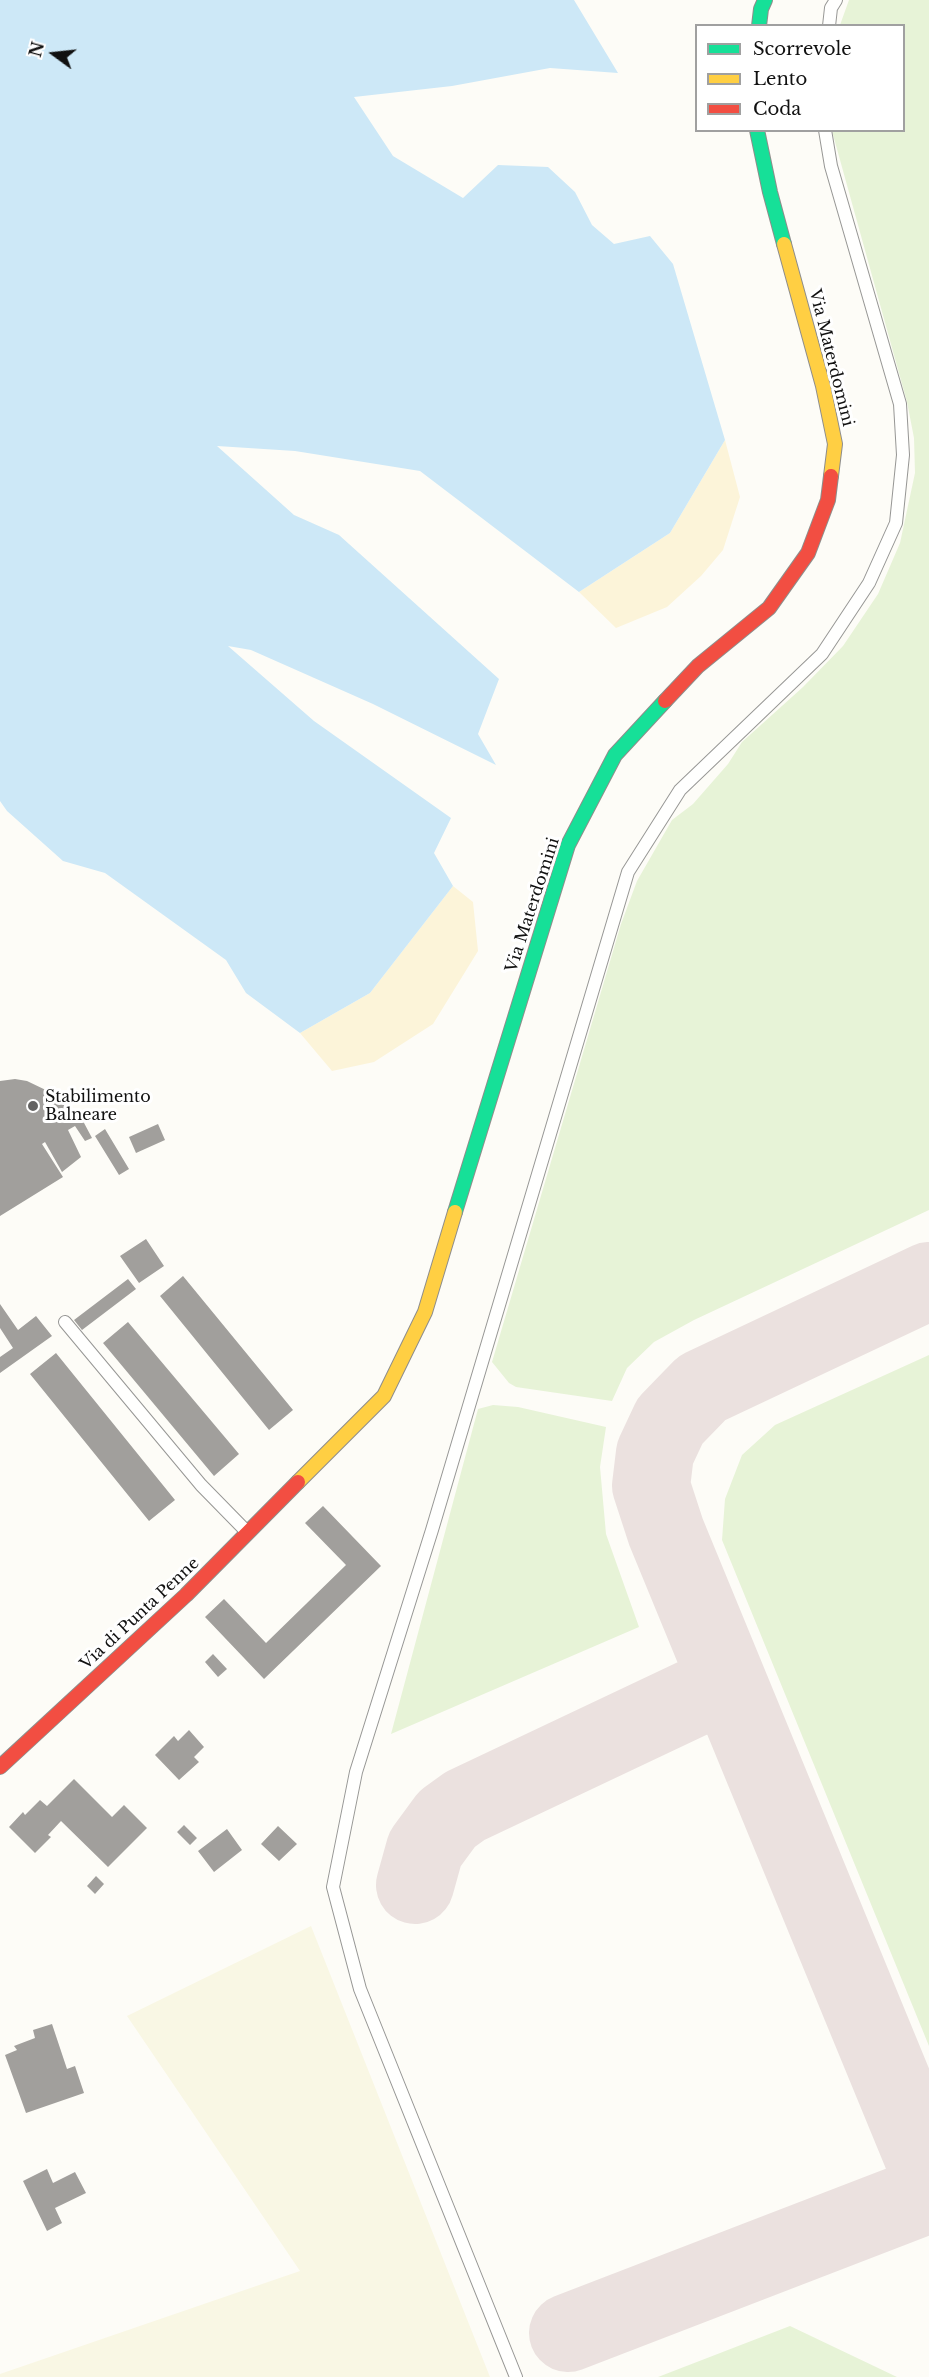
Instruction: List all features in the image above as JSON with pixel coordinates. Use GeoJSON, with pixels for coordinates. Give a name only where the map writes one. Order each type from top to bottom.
{"type":"FeatureCollection","features":[{"type":"Feature","properties":{"kind":"street"},"geometry":{"type":"LineString","coordinates":[[759,24],[765,0]]}},
{"type":"Feature","properties":{"kind":"street","name":"Via Materdomini"},"geometry":{"type":"LineString","coordinates":[[299,1482],[384,1396],[425,1312],[568,845],[615,755],[698,666],[769,608],[808,553],[828,500],[835,444],[823,386],[770,192],[757,132]]}},
{"type":"Feature","properties":{"kind":"street","name":"Via di Punta Penne"},"geometry":{"type":"LineString","coordinates":[[0,1767],[186,1595],[299,1482]]}},
{"type":"Feature","properties":{"kind":"lane"},"geometry":{"type":"LineString","coordinates":[[829,24],[831,8],[836,0]]}},
{"type":"Feature","properties":{"kind":"lane"},"geometry":{"type":"LineString","coordinates":[[516,2377],[360,1989],[333,1887],[356,1772],[436,1518],[628,872],[680,790],[822,654],[869,583],[896,523],[903,454],[900,404],[831,166],[825,132]]}},
{"type":"Feature","properties":{"kind":"lane"},"geometry":{"type":"LineString","coordinates":[[65,1322],[201,1485],[248,1533]]}},
{"type":"Feature","properties":{"kind":"shaded area"},"geometry":{"type":"Polygon","coordinates":[[[311,1926],[490,2377],[0,2377],[0,2374],[300,2271],[127,2016],[311,1926]]]}},
{"type":"Feature","properties":{"kind":"green space"},"geometry":{"type":"Polygon","coordinates":[[[849,0],[929,0],[929,1210],[694,1320],[654,1342],[627,1368],[612,1401],[516,1387],[509,1383],[492,1362],[621,924],[637,881],[672,820],[693,804],[728,764],[742,742],[803,687],[843,646],[878,594],[900,543],[915,473],[914,438],[907,402],[832,132],[905,132],[905,24],[840,24],[849,0]]]}},
{"type":"Feature","properties":{"kind":"green space"},"geometry":{"type":"Polygon","coordinates":[[[929,1355],[929,2046],[722,1540],[725,1499],[742,1455],[775,1425],[929,1355]]]}},
{"type":"Feature","properties":{"kind":"green space"},"geometry":{"type":"Polygon","coordinates":[[[493,1405],[518,1407],[606,1427],[600,1467],[606,1534],[639,1627],[391,1734],[478,1409],[493,1405]]]}},
{"type":"Feature","properties":{"kind":"green space"},"geometry":{"type":"Polygon","coordinates":[[[790,2326],[897,2377],[658,2377],[790,2326]]]}},
{"type":"Feature","properties":{"kind":"sand"},"geometry":{"type":"Polygon","coordinates":[[[725,440],[740,497],[723,550],[701,576],[667,607],[616,628],[579,592],[670,533],[725,440]]]}},
{"type":"Feature","properties":{"kind":"sand"},"geometry":{"type":"Polygon","coordinates":[[[453,886],[473,902],[478,951],[433,1024],[374,1062],[332,1071],[300,1033],[370,993],[453,886]]]}},
{"type":"Feature","properties":{"kind":"water"},"geometry":{"type":"Polygon","coordinates":[[[0,0],[574,0],[618,73],[550,68],[452,86],[354,97],[393,156],[463,198],[498,165],[548,167],[575,192],[592,225],[614,244],[650,236],[673,264],[725,440],[670,533],[579,592],[420,471],[295,451],[217,446],[294,515],[339,535],[499,679],[478,734],[496,765],[373,704],[251,650],[228,646],[314,721],[451,818],[434,853],[453,886],[370,993],[300,1033],[246,993],[226,960],[105,873],[63,861],[7,811],[0,801],[0,0]]]}},
{"type":"Feature","properties":{"kind":"building"},"geometry":{"type":"Polygon","coordinates":[[[15,1079],[27,1081],[52,1093],[83,1121],[92,1138],[85,1141],[75,1126],[68,1130],[81,1157],[62,1172],[45,1142],[42,1144],[63,1177],[0,1216],[0,1081],[15,1079]]]}},
{"type":"Feature","properties":{"kind":"building"},"geometry":{"type":"Polygon","coordinates":[[[158,1124],[165,1140],[136,1153],[129,1137],[158,1124]]]}},
{"type":"Feature","properties":{"kind":"building"},"geometry":{"type":"Polygon","coordinates":[[[105,1129],[129,1169],[119,1175],[95,1136],[105,1129]]]}},
{"type":"Feature","properties":{"kind":"building"},"geometry":{"type":"Polygon","coordinates":[[[146,1239],[164,1266],[139,1283],[120,1256],[146,1239]]]}},
{"type":"Feature","properties":{"kind":"building"},"geometry":{"type":"Polygon","coordinates":[[[183,1276],[293,1410],[269,1430],[160,1296],[183,1276]]]}},
{"type":"Feature","properties":{"kind":"building"},"geometry":{"type":"Polygon","coordinates":[[[128,1279],[136,1289],[82,1330],[74,1320],[128,1279]]]}},
{"type":"Feature","properties":{"kind":"building"},"geometry":{"type":"Polygon","coordinates":[[[0,1304],[18,1330],[36,1316],[52,1336],[0,1373],[0,1357],[13,1348],[0,1328],[0,1304]]]}},
{"type":"Feature","properties":{"kind":"building"},"geometry":{"type":"Polygon","coordinates":[[[128,1322],[239,1454],[214,1476],[103,1343],[128,1322]]]}},
{"type":"Feature","properties":{"kind":"building"},"geometry":{"type":"Polygon","coordinates":[[[56,1353],[175,1500],[149,1521],[30,1374],[56,1353]]]}},
{"type":"Feature","properties":{"kind":"building"},"geometry":{"type":"Polygon","coordinates":[[[323,1506],[381,1566],[264,1679],[205,1617],[224,1599],[266,1643],[346,1565],[305,1523],[323,1506]]]}},
{"type":"Feature","properties":{"kind":"building"},"geometry":{"type":"Polygon","coordinates":[[[213,1654],[227,1669],[218,1677],[205,1662],[213,1654]]]}},
{"type":"Feature","properties":{"kind":"building"},"geometry":{"type":"Polygon","coordinates":[[[189,1730],[204,1747],[194,1757],[199,1762],[179,1780],[155,1755],[174,1736],[178,1741],[189,1730]]]}},
{"type":"Feature","properties":{"kind":"building"},"geometry":{"type":"Polygon","coordinates":[[[74,1779],[112,1817],[124,1805],[147,1828],[108,1867],[61,1821],[48,1835],[51,1837],[35,1853],[9,1827],[23,1812],[25,1815],[40,1800],[47,1806],[74,1779]]]}},
{"type":"Feature","properties":{"kind":"building"},"geometry":{"type":"Polygon","coordinates":[[[184,1825],[197,1838],[190,1845],[177,1832],[184,1825]]]}},
{"type":"Feature","properties":{"kind":"building"},"geometry":{"type":"Polygon","coordinates":[[[278,1826],[297,1844],[279,1861],[261,1844],[278,1826]]]}},
{"type":"Feature","properties":{"kind":"building"},"geometry":{"type":"Polygon","coordinates":[[[227,1829],[242,1850],[214,1872],[198,1851],[227,1829]]]}},
{"type":"Feature","properties":{"kind":"building"},"geometry":{"type":"Polygon","coordinates":[[[96,1876],[104,1884],[95,1894],[87,1886],[96,1876]]]}},
{"type":"Feature","properties":{"kind":"building"},"geometry":{"type":"Polygon","coordinates":[[[52,2024],[67,2069],[75,2066],[84,2093],[26,2113],[5,2055],[17,2050],[14,2046],[35,2038],[33,2030],[52,2024]]]}},
{"type":"Feature","properties":{"kind":"building"},"geometry":{"type":"Polygon","coordinates":[[[47,2169],[53,2183],[75,2172],[86,2193],[55,2208],[62,2223],[47,2231],[23,2181],[47,2169]]]}},
{"type":"Feature","properties":{"kind":"taxiway"},"geometry":{"type":"LineString","coordinates":[[929,1281],[702,1388],[670,1421],[655,1453],[651,1486],[666,1532],[929,2171]]}},
{"type":"Feature","properties":{"kind":"taxiway"},"geometry":{"type":"LineString","coordinates":[[415,1885],[425,1849],[447,1819],[465,1806],[727,1682]]}},
{"type":"Feature","properties":{"kind":"taxiway"},"geometry":{"type":"LineString","coordinates":[[568,2333],[929,2194]]}},
{"type":"Feature","properties":{"kind":"traffic: fast"},"geometry":{"type":"LineString","coordinates":[[759,24],[765,0]]}},
{"type":"Feature","properties":{"kind":"traffic: fast"},"geometry":{"type":"LineString","coordinates":[[757,132],[784,244]]}},
{"type":"Feature","properties":{"kind":"traffic: fast"},"geometry":{"type":"LineString","coordinates":[[455,1212],[568,845],[615,755],[665,701]]}},
{"type":"Feature","properties":{"kind":"traffic: slow"},"geometry":{"type":"LineString","coordinates":[[784,244],[823,386],[835,444],[831,476]]}},
{"type":"Feature","properties":{"kind":"traffic: slow"},"geometry":{"type":"LineString","coordinates":[[298,1482],[384,1396],[425,1312],[455,1212]]}},
{"type":"Feature","properties":{"kind":"traffic: jam"},"geometry":{"type":"LineString","coordinates":[[665,701],[698,666],[769,608],[808,553],[828,500],[831,476]]}},
{"type":"Feature","properties":{"kind":"traffic: jam"},"geometry":{"type":"LineString","coordinates":[[0,1767],[186,1595],[298,1482]]}},
{"type":"Feature","properties":{"kind":"place","name":"Stabilimento Balneare"},"geometry":{"type":"Point","coordinates":[33,1106]}}]}
